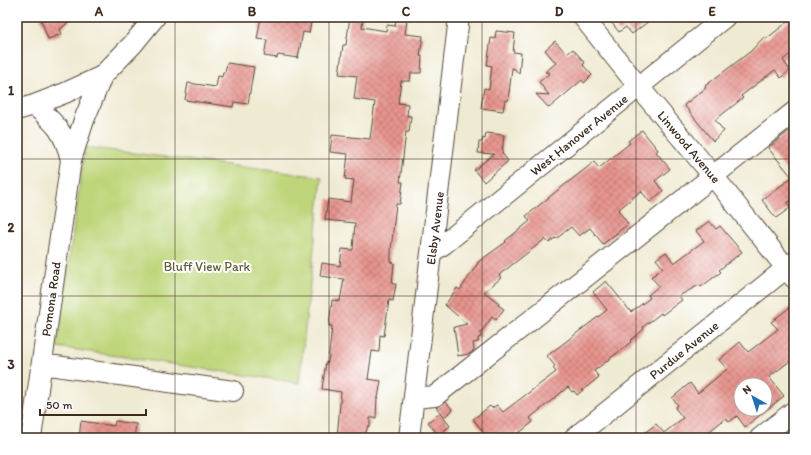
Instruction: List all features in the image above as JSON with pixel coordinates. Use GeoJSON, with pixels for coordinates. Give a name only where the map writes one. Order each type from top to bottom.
{"type":"FeatureCollection","features":[{"type":"Feature","properties":{"kind":"street"},"geometry":{"type":"LineString","coordinates":[[26,107],[102,76],[133,44],[155,17]]}},
{"type":"Feature","properties":{"kind":"street","name":"Elsby Avenue"},"geometry":{"type":"LineString","coordinates":[[409,438],[460,17]]}},
{"type":"Feature","properties":{"kind":"street","name":"Linwood Avenue"},"geometry":{"type":"LineString","coordinates":[[582,17],[791,269]]}},
{"type":"Feature","properties":{"kind":"street","name":"West Hanover Avenue"},"geometry":{"type":"LineString","coordinates":[[432,252],[444,244],[725,17]]}},
{"type":"Feature","properties":{"kind":"street","name":"Pomona Road"},"geometry":{"type":"LineString","coordinates":[[31,438],[71,160],[84,120],[102,76]]}},
{"type":"Feature","properties":{"kind":"street","name":"Pomona Road"},"geometry":{"type":"LineString","coordinates":[[26,107],[55,123],[67,143],[71,160]]}},
{"type":"Feature","properties":{"kind":"street"},"geometry":{"type":"LineString","coordinates":[[414,398],[435,396],[714,177],[794,112]]}},
{"type":"Feature","properties":{"kind":"street","name":"Purdue Avenue"},"geometry":{"type":"LineString","coordinates":[[574,438],[791,269]]}},
{"type":"Feature","properties":{"kind":"street"},"geometry":{"type":"LineString","coordinates":[[42,365],[233,391]]}},
{"type":"Feature","properties":{"kind":"street"},"geometry":{"type":"LineString","coordinates":[[760,438],[794,411]]}},
{"type":"Feature","properties":{"kind":"green space","name":"Bluff View Park"},"geometry":{"type":"Polygon","coordinates":[[[85,147],[322,177],[299,383],[57,347],[85,147]]]}},
{"type":"Feature","properties":{"kind":"building"},"geometry":{"type":"Polygon","coordinates":[[[40,17],[75,17],[60,29],[62,34],[48,39],[40,17]]]}},
{"type":"Feature","properties":{"kind":"building"},"geometry":{"type":"Polygon","coordinates":[[[261,17],[312,17],[309,33],[303,32],[298,58],[278,55],[277,58],[264,56],[267,40],[257,39],[261,17]]]}},
{"type":"Feature","properties":{"kind":"building"},"geometry":{"type":"Polygon","coordinates":[[[350,17],[363,17],[362,27],[386,31],[387,25],[395,26],[396,20],[407,21],[405,34],[423,36],[420,56],[422,56],[421,73],[411,73],[410,81],[401,81],[398,103],[408,104],[407,116],[411,116],[409,132],[406,132],[400,182],[403,182],[400,204],[396,204],[391,250],[391,262],[394,263],[392,284],[396,284],[393,301],[389,300],[384,336],[380,335],[379,352],[372,351],[368,379],[381,381],[378,398],[377,397],[376,418],[370,418],[370,426],[368,426],[364,438],[337,438],[341,392],[322,389],[326,362],[328,363],[332,326],[329,326],[332,300],[340,301],[344,279],[320,276],[322,263],[340,266],[342,249],[353,250],[355,223],[325,220],[328,199],[351,202],[354,180],[345,179],[348,154],[330,152],[332,135],[370,139],[375,102],[354,99],[357,76],[339,74],[343,45],[346,45],[350,17]]]}},
{"type":"Feature","properties":{"kind":"building"},"geometry":{"type":"Polygon","coordinates":[[[607,17],[654,17],[632,34],[626,27],[619,32],[607,17]]]}},
{"type":"Feature","properties":{"kind":"building"},"geometry":{"type":"Polygon","coordinates":[[[794,17],[794,51],[783,60],[790,70],[781,78],[775,70],[741,96],[743,98],[715,120],[724,131],[713,141],[684,105],[706,88],[705,86],[751,51],[764,37],[766,39],[794,17]]]}},
{"type":"Feature","properties":{"kind":"building"},"geometry":{"type":"Polygon","coordinates":[[[496,31],[515,33],[513,52],[521,53],[519,74],[512,68],[508,101],[505,100],[503,111],[481,108],[484,88],[489,89],[492,66],[487,65],[491,38],[495,39],[496,31]]]}},
{"type":"Feature","properties":{"kind":"building"},"geometry":{"type":"Polygon","coordinates":[[[555,41],[567,54],[573,49],[585,63],[583,65],[592,75],[584,83],[582,80],[549,108],[536,94],[549,95],[539,82],[550,73],[545,72],[556,63],[545,50],[555,41]]]}},
{"type":"Feature","properties":{"kind":"building"},"geometry":{"type":"Polygon","coordinates":[[[227,63],[254,67],[248,104],[234,102],[233,107],[185,100],[188,83],[216,87],[218,76],[222,77],[227,63]]]}},
{"type":"Feature","properties":{"kind":"building"},"geometry":{"type":"Polygon","coordinates":[[[794,127],[794,198],[787,203],[790,208],[776,218],[762,200],[792,177],[768,148],[794,127]]]}},
{"type":"Feature","properties":{"kind":"building"},"geometry":{"type":"Polygon","coordinates":[[[642,130],[658,150],[656,152],[670,169],[655,181],[663,191],[650,202],[641,191],[618,210],[628,224],[603,244],[590,228],[579,236],[571,227],[549,243],[545,239],[499,275],[501,278],[484,292],[499,303],[498,305],[504,309],[496,320],[492,317],[481,332],[481,337],[478,338],[478,342],[473,343],[474,350],[469,354],[458,356],[454,327],[467,324],[445,305],[457,288],[460,290],[478,262],[506,242],[505,241],[530,221],[526,216],[553,194],[594,162],[599,168],[630,143],[628,141],[642,130]]]}},
{"type":"Feature","properties":{"kind":"building"},"geometry":{"type":"Polygon","coordinates":[[[486,133],[504,135],[502,153],[508,161],[484,182],[474,170],[494,154],[478,153],[479,142],[482,142],[483,138],[485,139],[486,133]]]}},
{"type":"Feature","properties":{"kind":"building"},"geometry":{"type":"Polygon","coordinates":[[[709,221],[716,229],[720,226],[742,252],[719,270],[721,272],[701,287],[699,285],[679,296],[682,300],[662,315],[661,313],[643,327],[644,329],[630,341],[631,342],[594,371],[599,377],[577,395],[568,387],[530,418],[533,422],[523,430],[510,438],[488,438],[473,419],[490,406],[492,408],[497,405],[503,412],[556,372],[553,368],[555,366],[547,356],[607,310],[593,292],[606,281],[631,312],[650,298],[648,295],[659,286],[651,277],[663,268],[656,259],[666,252],[674,263],[704,241],[696,231],[709,221]]]}},
{"type":"Feature","properties":{"kind":"building"},"geometry":{"type":"Polygon","coordinates":[[[794,304],[794,358],[769,377],[733,377],[733,417],[736,417],[729,422],[726,418],[701,438],[638,438],[656,424],[664,433],[683,418],[675,408],[678,405],[672,398],[690,383],[698,393],[727,369],[719,360],[740,342],[748,352],[778,329],[771,322],[794,304]]]}},
{"type":"Feature","properties":{"kind":"building"},"geometry":{"type":"Polygon","coordinates":[[[773,382],[784,396],[773,405],[773,382]]]}},
{"type":"Feature","properties":{"kind":"building"},"geometry":{"type":"Polygon","coordinates":[[[446,402],[453,410],[444,417],[436,407],[446,402]]]}},
{"type":"Feature","properties":{"kind":"building"},"geometry":{"type":"Polygon","coordinates":[[[440,413],[450,426],[438,435],[428,422],[440,413]]]}},
{"type":"Feature","properties":{"kind":"building"},"geometry":{"type":"Polygon","coordinates":[[[738,417],[758,417],[745,427],[738,417]]]}},
{"type":"Feature","properties":{"kind":"building"},"geometry":{"type":"Polygon","coordinates":[[[81,421],[114,426],[115,421],[136,424],[134,438],[79,438],[81,421]]]}}]}
